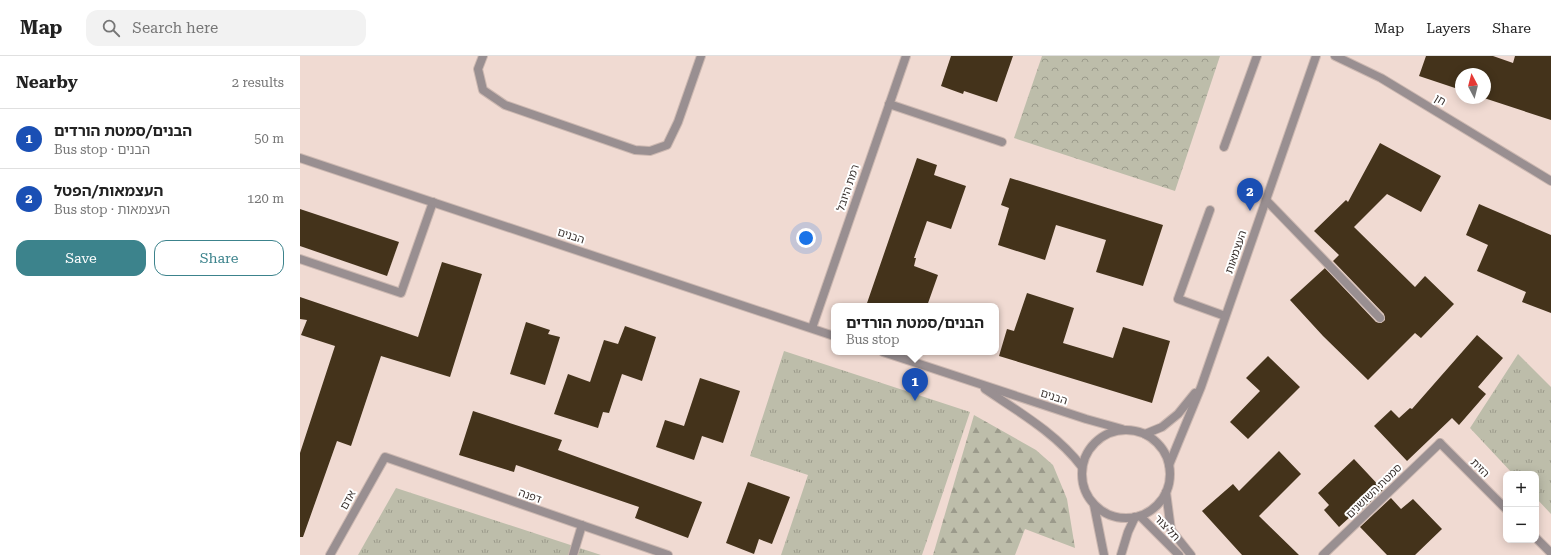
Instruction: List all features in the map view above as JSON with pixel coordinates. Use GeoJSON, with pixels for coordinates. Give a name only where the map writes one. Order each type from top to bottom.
{"type":"FeatureCollection","features":[{"type":"Feature","properties":{"kind":"street"},"geometry":{"type":"LineString","coordinates":[[483,56],[478,69],[483,90],[505,104],[635,150],[650,151],[667,145],[678,122],[701,56]]}},
{"type":"Feature","properties":{"kind":"street","name":"רמת היובל"},"geometry":{"type":"LineString","coordinates":[[812,328],[906,56]]}},
{"type":"Feature","properties":{"kind":"street"},"geometry":{"type":"LineString","coordinates":[[1224,147],[1257,56]]}},
{"type":"Feature","properties":{"kind":"street","name":"העצמאות"},"geometry":{"type":"LineString","coordinates":[[1169,465],[1201,387],[1316,56]]}},
{"type":"Feature","properties":{"kind":"street","name":"חן"},"geometry":{"type":"LineString","coordinates":[[1336,56],[1380,78],[1551,181]]}},
{"type":"Feature","properties":{"kind":"street"},"geometry":{"type":"LineString","coordinates":[[889,104],[1002,142]]}},
{"type":"Feature","properties":{"kind":"street","name":"הבנים"},"geometry":{"type":"LineString","coordinates":[[300,158],[831,335]]}},
{"type":"Feature","properties":{"kind":"street"},"geometry":{"type":"LineString","coordinates":[[1266,200],[1380,318]]}},
{"type":"Feature","properties":{"kind":"street"},"geometry":{"type":"LineString","coordinates":[[300,259],[401,293],[433,202]]}},
{"type":"Feature","properties":{"kind":"street"},"geometry":{"type":"LineString","coordinates":[[1210,210],[1178,299],[1225,316]]}},
{"type":"Feature","properties":{"kind":"street","name":"הבנים"},"geometry":{"type":"LineString","coordinates":[[892,355],[1086,419],[1127,430]]}},
{"type":"Feature","properties":{"kind":"street","name":"הבנים"},"geometry":{"type":"LineString","coordinates":[[976,383],[1041,427],[1060,442],[1071,452],[1082,467]]}},
{"type":"Feature","properties":{"kind":"street","name":"העצמאות"},"geometry":{"type":"LineString","coordinates":[[1145,434],[1162,427],[1178,414],[1201,387]]}},
{"type":"Feature","properties":{"kind":"street"},"geometry":{"type":"LineString","coordinates":[[1127,430],[1145,434],[1155,441],[1164,452],[1169,465],[1170,479],[1166,492],[1158,504],[1150,511],[1138,516],[1128,518],[1116,517],[1104,512],[1094,505],[1086,494],[1082,481],[1082,467],[1087,453],[1097,441],[1110,433],[1127,430]]}},
{"type":"Feature","properties":{"kind":"street","name":"הזית"},"geometry":{"type":"LineString","coordinates":[[1440,443],[1504,507]]}},
{"type":"Feature","properties":{"kind":"street","name":"סמטת השושנים"},"geometry":{"type":"LineString","coordinates":[[1323,555],[1440,443]]}},
{"type":"Feature","properties":{"kind":"street","name":"דפנה"},"geometry":{"type":"LineString","coordinates":[[385,457],[668,555]]}},
{"type":"Feature","properties":{"kind":"street","name":"אדם"},"geometry":{"type":"LineString","coordinates":[[330,555],[385,457]]}},
{"type":"Feature","properties":{"kind":"street","name":"תל צור"},"geometry":{"type":"LineString","coordinates":[[1166,492],[1171,530],[1190,555]]}},
{"type":"Feature","properties":{"kind":"street"},"geometry":{"type":"LineString","coordinates":[[1094,505],[1104,555]]}},
{"type":"Feature","properties":{"kind":"street"},"geometry":{"type":"LineString","coordinates":[[1121,555],[1128,532],[1138,516]]}},
{"type":"Feature","properties":{"kind":"street","name":"תל צור"},"geometry":{"type":"LineString","coordinates":[[1138,516],[1179,555]]}},
{"type":"Feature","properties":{"kind":"street"},"geometry":{"type":"LineString","coordinates":[[573,555],[582,525]]}},
{"type":"Feature","properties":{"kind":"street"},"geometry":{"type":"LineString","coordinates":[[1539,541],[1551,553]]}},
{"type":"Feature","properties":{"kind":"green space"},"geometry":{"type":"Polygon","coordinates":[[[1042,56],[1220,56],[1175,191],[1014,138],[1042,56]]]}},
{"type":"Feature","properties":{"kind":"green space"},"geometry":{"type":"Polygon","coordinates":[[[784,351],[970,412],[922,555],[781,555],[808,475],[750,456],[784,351]]]}},
{"type":"Feature","properties":{"kind":"green space"},"geometry":{"type":"Polygon","coordinates":[[[1518,354],[1551,387],[1551,514],[1539,501],[1539,471],[1510,471],[1470,428],[1518,354]]]}},
{"type":"Feature","properties":{"kind":"green space"},"geometry":{"type":"Polygon","coordinates":[[[974,415],[1036,450],[1053,465],[1067,499],[1075,548],[1025,529],[1015,555],[933,555],[974,415]]]}},
{"type":"Feature","properties":{"kind":"green space"},"geometry":{"type":"Polygon","coordinates":[[[396,488],[601,555],[358,555],[396,488]]]}},
{"type":"Feature","properties":{"kind":"building"},"geometry":{"type":"Polygon","coordinates":[[[951,56],[1013,56],[997,102],[964,91],[963,94],[941,86],[951,56]]]}},
{"type":"Feature","properties":{"kind":"building"},"geometry":{"type":"Polygon","coordinates":[[[1426,56],[1493,56],[1513,63],[1515,56],[1551,56],[1551,120],[1491,100],[1491,68],[1455,68],[1455,88],[1419,76],[1426,56]]]}},
{"type":"Feature","properties":{"kind":"building"},"geometry":{"type":"Polygon","coordinates":[[[1380,143],[1441,176],[1421,212],[1387,194],[1354,227],[1415,287],[1425,276],[1454,304],[1421,338],[1415,333],[1368,380],[1323,336],[1290,300],[1325,268],[1376,322],[1381,323],[1385,320],[1384,314],[1333,261],[1339,255],[1314,231],[1346,200],[1348,202],[1380,143]]]}},
{"type":"Feature","properties":{"kind":"building"},"geometry":{"type":"Polygon","coordinates":[[[917,158],[937,165],[934,175],[966,186],[951,229],[927,221],[914,258],[916,258],[914,266],[938,275],[928,303],[867,303],[917,158]]]}},
{"type":"Feature","properties":{"kind":"building"},"geometry":{"type":"Polygon","coordinates":[[[1010,178],[1163,225],[1143,286],[1096,272],[1106,240],[1056,225],[1045,260],[998,245],[1009,208],[1001,205],[1010,178]]]}},
{"type":"Feature","properties":{"kind":"building"},"geometry":{"type":"Polygon","coordinates":[[[1479,204],[1551,235],[1551,313],[1522,302],[1526,292],[1477,271],[1488,245],[1466,235],[1479,204]]]}},
{"type":"Feature","properties":{"kind":"building"},"geometry":{"type":"Polygon","coordinates":[[[300,209],[399,242],[387,276],[300,246],[300,209]]]}},
{"type":"Feature","properties":{"kind":"building"},"geometry":{"type":"Polygon","coordinates":[[[442,262],[482,274],[450,377],[381,356],[351,446],[337,441],[303,537],[300,537],[300,453],[335,346],[301,335],[307,320],[300,319],[300,297],[418,337],[442,262]]]}},
{"type":"Feature","properties":{"kind":"building"},"geometry":{"type":"Polygon","coordinates":[[[1027,293],[1074,308],[1063,343],[1113,358],[1123,327],[1170,341],[1152,403],[999,356],[1007,329],[1014,331],[1027,293]]]}},
{"type":"Feature","properties":{"kind":"building"},"geometry":{"type":"Polygon","coordinates":[[[526,322],[550,330],[548,334],[560,337],[545,385],[510,374],[526,322]]]}},
{"type":"Feature","properties":{"kind":"building"},"geometry":{"type":"Polygon","coordinates":[[[625,326],[656,337],[642,381],[622,374],[609,413],[603,412],[598,428],[554,414],[568,374],[590,382],[604,340],[618,344],[625,326]]]}},
{"type":"Feature","properties":{"kind":"building"},"geometry":{"type":"Polygon","coordinates":[[[1477,335],[1503,358],[1478,387],[1486,394],[1459,425],[1452,418],[1407,461],[1374,426],[1391,410],[1399,418],[1410,408],[1412,409],[1477,335]]]}},
{"type":"Feature","properties":{"kind":"building"},"geometry":{"type":"Polygon","coordinates":[[[1268,356],[1300,387],[1248,439],[1230,422],[1260,391],[1246,378],[1268,356]]]}},
{"type":"Feature","properties":{"kind":"building"},"geometry":{"type":"Polygon","coordinates":[[[700,378],[740,391],[723,443],[702,436],[694,460],[656,447],[665,420],[684,426],[700,378]]]}},
{"type":"Feature","properties":{"kind":"building"},"geometry":{"type":"Polygon","coordinates":[[[473,411],[562,440],[558,450],[702,502],[688,538],[635,518],[639,507],[516,465],[514,472],[459,455],[473,411]]]}},
{"type":"Feature","properties":{"kind":"building"},"geometry":{"type":"Polygon","coordinates":[[[1279,451],[1301,474],[1259,516],[1299,555],[1242,555],[1202,511],[1233,484],[1239,491],[1279,451]]]}},
{"type":"Feature","properties":{"kind":"building"},"geometry":{"type":"Polygon","coordinates":[[[1354,459],[1383,490],[1352,519],[1350,517],[1339,527],[1324,510],[1329,505],[1318,493],[1354,459]]]}},
{"type":"Feature","properties":{"kind":"building"},"geometry":{"type":"Polygon","coordinates":[[[748,482],[790,497],[772,544],[759,539],[754,554],[726,543],[748,482]]]}},
{"type":"Feature","properties":{"kind":"building"},"geometry":{"type":"Polygon","coordinates":[[[1391,498],[1401,509],[1413,499],[1442,529],[1415,555],[1387,555],[1360,527],[1391,498]]]}},
{"type":"Feature","properties":{"kind":"place","name":"העצמאות/הפטל"},"geometry":{"type":"Point","coordinates":[1250,211]}},
{"type":"Feature","properties":{"kind":"place","name":"הבנים/סמטת הורדים"},"geometry":{"type":"Point","coordinates":[915,401]}}]}
